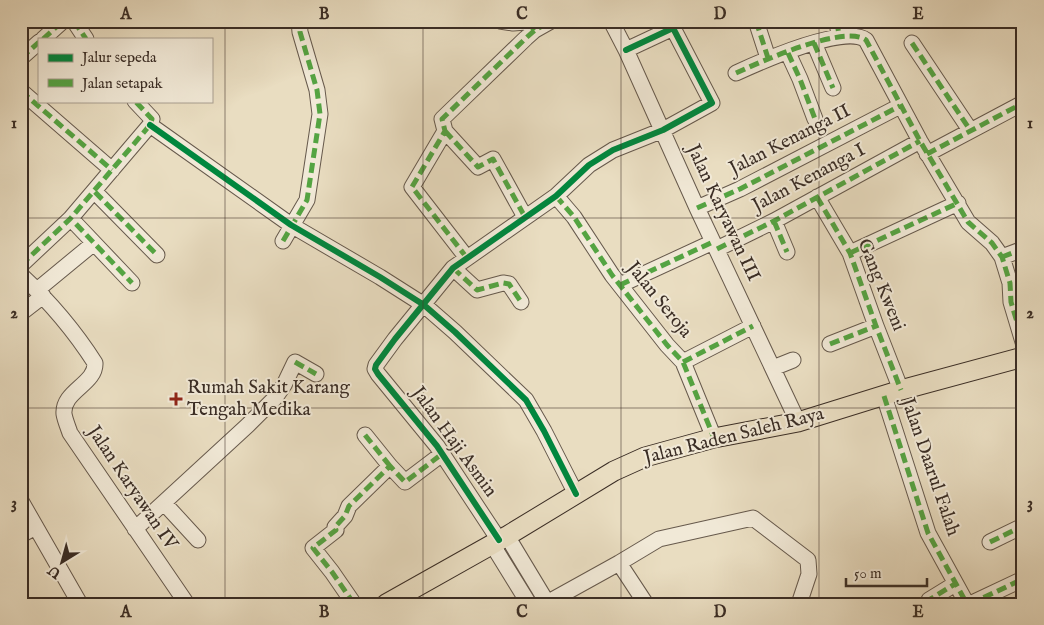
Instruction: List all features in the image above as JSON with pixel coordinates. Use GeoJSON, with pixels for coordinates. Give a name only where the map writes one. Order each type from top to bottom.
{"type":"FeatureCollection","features":[{"type":"Feature","properties":{"kind":"main road","name":"Jalan Raden Saleh Raya"},"geometry":{"type":"LineString","coordinates":[[386,604],[500,540],[614,472],[645,457],[714,438],[798,422],[1023,357]]}},
{"type":"Feature","properties":{"kind":"street"},"geometry":{"type":"LineString","coordinates":[[43,38],[63,21]]}},
{"type":"Feature","properties":{"kind":"street"},"geometry":{"type":"LineString","coordinates":[[74,21],[85,38]]}},
{"type":"Feature","properties":{"kind":"street"},"geometry":{"type":"LineString","coordinates":[[283,241],[307,200],[320,114],[317,90],[300,32],[299,21]]}},
{"type":"Feature","properties":{"kind":"street"},"geometry":{"type":"LineString","coordinates":[[500,21],[526,22],[535,30]]}},
{"type":"Feature","properties":{"kind":"street"},"geometry":{"type":"LineString","coordinates":[[525,217],[493,159],[478,167],[445,131],[442,119],[535,30],[551,21]]}},
{"type":"Feature","properties":{"kind":"street","name":"Jalan Karyawan III"},"geometry":{"type":"LineString","coordinates":[[611,21],[798,422]]}},
{"type":"Feature","properties":{"kind":"street"},"geometry":{"type":"LineString","coordinates":[[756,21],[768,58]]}},
{"type":"Feature","properties":{"kind":"street"},"geometry":{"type":"LineString","coordinates":[[424,305],[453,268],[556,196],[589,164],[613,150],[663,130],[712,103],[673,28],[626,50]]}},
{"type":"Feature","properties":{"kind":"street"},"geometry":{"type":"LineString","coordinates":[[736,74],[768,58],[788,53],[814,42],[838,29],[866,40],[900,106],[968,222],[992,243],[1002,257],[1010,284],[1011,302],[1023,342]]}},
{"type":"Feature","properties":{"kind":"street"},"geometry":{"type":"LineString","coordinates":[[814,42],[833,88]]}},
{"type":"Feature","properties":{"kind":"street"},"geometry":{"type":"LineString","coordinates":[[21,58],[38,43]]}},
{"type":"Feature","properties":{"kind":"street"},"geometry":{"type":"LineString","coordinates":[[912,43],[970,130]]}},
{"type":"Feature","properties":{"kind":"street"},"geometry":{"type":"LineString","coordinates":[[788,53],[815,119]]}},
{"type":"Feature","properties":{"kind":"street"},"geometry":{"type":"LineString","coordinates":[[21,91],[112,170]]}},
{"type":"Feature","properties":{"kind":"street"},"geometry":{"type":"LineString","coordinates":[[21,264],[70,219],[150,125],[152,119],[135,102]]}},
{"type":"Feature","properties":{"kind":"street","name":"Jalan Kenanga I"},"geometry":{"type":"LineString","coordinates":[[620,285],[774,221],[923,147],[970,130],[1023,103]]}},
{"type":"Feature","properties":{"kind":"street","name":"Jalan Kenanga II"},"geometry":{"type":"LineString","coordinates":[[697,208],[740,189],[900,106]]}},
{"type":"Feature","properties":{"kind":"street"},"geometry":{"type":"LineString","coordinates":[[150,125],[424,305],[526,400],[576,494]]}},
{"type":"Feature","properties":{"kind":"street"},"geometry":{"type":"LineString","coordinates":[[445,131],[412,187],[467,258]]}},
{"type":"Feature","properties":{"kind":"street"},"geometry":{"type":"LineString","coordinates":[[94,192],[157,255]]}},
{"type":"Feature","properties":{"kind":"street","name":"Jalan Seroja"},"geometry":{"type":"LineString","coordinates":[[556,196],[574,217],[612,275],[661,338],[683,362],[714,438]]}},
{"type":"Feature","properties":{"kind":"street","name":"Gang Kweni"},"geometry":{"type":"LineString","coordinates":[[817,198],[850,253],[876,326],[893,393]]}},
{"type":"Feature","properties":{"kind":"street"},"geometry":{"type":"LineString","coordinates":[[850,253],[958,203]]}},
{"type":"Feature","properties":{"kind":"street"},"geometry":{"type":"LineString","coordinates":[[774,221],[787,252]]}},
{"type":"Feature","properties":{"kind":"street"},"geometry":{"type":"LineString","coordinates":[[76,224],[132,283]]}},
{"type":"Feature","properties":{"kind":"street"},"geometry":{"type":"LineString","coordinates":[[21,313],[94,243]]}},
{"type":"Feature","properties":{"kind":"street"},"geometry":{"type":"LineString","coordinates":[[1002,257],[1023,249]]}},
{"type":"Feature","properties":{"kind":"street"},"geometry":{"type":"LineString","coordinates":[[453,268],[477,290],[503,283],[509,284],[521,302]]}},
{"type":"Feature","properties":{"kind":"street","name":"Jalan Karyawan IV"},"geometry":{"type":"LineString","coordinates":[[21,275],[72,328],[95,363],[95,370],[66,403],[64,413],[70,433],[187,604]]}},
{"type":"Feature","properties":{"kind":"street","name":"Jalan Haji Asmin"},"geometry":{"type":"LineString","coordinates":[[424,305],[377,362],[375,369],[442,454],[500,540]]}},
{"type":"Feature","properties":{"kind":"street"},"geometry":{"type":"LineString","coordinates":[[683,362],[753,326]]}},
{"type":"Feature","properties":{"kind":"street"},"geometry":{"type":"LineString","coordinates":[[830,344],[876,326]]}},
{"type":"Feature","properties":{"kind":"street"},"geometry":{"type":"LineString","coordinates":[[773,368],[793,360]]}},
{"type":"Feature","properties":{"kind":"street"},"geometry":{"type":"LineString","coordinates":[[136,529],[248,425],[274,398],[284,385],[295,362],[316,374]]}},
{"type":"Feature","properties":{"kind":"street","name":"Jalan Daarul Falah"},"geometry":{"type":"LineString","coordinates":[[893,393],[928,533],[955,584],[969,604]]}},
{"type":"Feature","properties":{"kind":"street"},"geometry":{"type":"LineString","coordinates":[[365,435],[405,482],[442,454]]}},
{"type":"Feature","properties":{"kind":"street"},"geometry":{"type":"LineString","coordinates":[[354,604],[332,572],[312,548],[336,530],[335,527],[345,516],[349,506],[390,466]]}},
{"type":"Feature","properties":{"kind":"street"},"geometry":{"type":"LineString","coordinates":[[21,501],[80,604]]}},
{"type":"Feature","properties":{"kind":"street"},"geometry":{"type":"LineString","coordinates":[[164,503],[198,540]]}},
{"type":"Feature","properties":{"kind":"street"},"geometry":{"type":"LineString","coordinates":[[500,540],[547,603],[659,539],[752,518],[808,560],[809,574],[799,604]]}},
{"type":"Feature","properties":{"kind":"street"},"geometry":{"type":"LineString","coordinates":[[990,542],[1023,526]]}},
{"type":"Feature","properties":{"kind":"street"},"geometry":{"type":"LineString","coordinates":[[21,536],[36,527]]}},
{"type":"Feature","properties":{"kind":"street"},"geometry":{"type":"LineString","coordinates":[[500,540],[529,604]]}},
{"type":"Feature","properties":{"kind":"street"},"geometry":{"type":"LineString","coordinates":[[619,563],[646,604]]}},
{"type":"Feature","properties":{"kind":"street"},"geometry":{"type":"LineString","coordinates":[[969,604],[1023,579]]}},
{"type":"Feature","properties":{"kind":"street"},"geometry":{"type":"LineString","coordinates":[[927,604],[928,600],[955,584]]}},
{"type":"Feature","properties":{"kind":"marked path"},"geometry":{"type":"LineString","coordinates":[[44,38],[63,21]]}},
{"type":"Feature","properties":{"kind":"marked path"},"geometry":{"type":"LineString","coordinates":[[74,21],[85,38]]}},
{"type":"Feature","properties":{"kind":"marked path"},"geometry":{"type":"LineString","coordinates":[[283,241],[307,200],[320,114],[317,90],[300,32],[299,21]]}},
{"type":"Feature","properties":{"kind":"marked path"},"geometry":{"type":"LineString","coordinates":[[500,21],[526,22],[535,30]]}},
{"type":"Feature","properties":{"kind":"marked path"},"geometry":{"type":"LineString","coordinates":[[467,258],[412,187],[445,131],[442,119],[526,38],[535,30],[551,21]]}},
{"type":"Feature","properties":{"kind":"marked path"},"geometry":{"type":"LineString","coordinates":[[756,21],[768,58]]}},
{"type":"Feature","properties":{"kind":"marked path"},"geometry":{"type":"LineString","coordinates":[[837,21],[839,36]]}},
{"type":"Feature","properties":{"kind":"marked path"},"geometry":{"type":"LineString","coordinates":[[736,73],[802,46],[840,37],[855,36],[866,40],[920,141],[968,222],[992,243],[1002,257],[1010,283],[1011,302],[1023,342]]}},
{"type":"Feature","properties":{"kind":"marked path"},"geometry":{"type":"LineString","coordinates":[[21,58],[38,43]]}},
{"type":"Feature","properties":{"kind":"marked path"},"geometry":{"type":"LineString","coordinates":[[814,43],[833,88]]}},
{"type":"Feature","properties":{"kind":"marked path"},"geometry":{"type":"LineString","coordinates":[[912,43],[970,130]]}},
{"type":"Feature","properties":{"kind":"marked path"},"geometry":{"type":"LineString","coordinates":[[788,53],[815,119]]}},
{"type":"Feature","properties":{"kind":"marked path"},"geometry":{"type":"LineString","coordinates":[[21,91],[112,170]]}},
{"type":"Feature","properties":{"kind":"marked path"},"geometry":{"type":"LineString","coordinates":[[21,265],[70,219],[150,125],[152,119],[136,102]]}},
{"type":"Feature","properties":{"kind":"marked path"},"geometry":{"type":"LineString","coordinates":[[927,154],[1023,103]]}},
{"type":"Feature","properties":{"kind":"marked path"},"geometry":{"type":"LineString","coordinates":[[697,208],[740,189],[900,106]]}},
{"type":"Feature","properties":{"kind":"marked path"},"geometry":{"type":"LineString","coordinates":[[445,131],[478,167],[493,159],[525,217]]}},
{"type":"Feature","properties":{"kind":"marked path"},"geometry":{"type":"LineString","coordinates":[[717,249],[774,221],[920,141]]}},
{"type":"Feature","properties":{"kind":"marked path"},"geometry":{"type":"LineString","coordinates":[[95,192],[157,255]]}},
{"type":"Feature","properties":{"kind":"marked path"},"geometry":{"type":"LineString","coordinates":[[556,196],[574,217],[612,275],[667,345],[683,362],[714,438]]}},
{"type":"Feature","properties":{"kind":"marked path"},"geometry":{"type":"LineString","coordinates":[[817,197],[850,253],[901,390]]}},
{"type":"Feature","properties":{"kind":"marked path"},"geometry":{"type":"LineString","coordinates":[[850,253],[958,203]]}},
{"type":"Feature","properties":{"kind":"marked path"},"geometry":{"type":"LineString","coordinates":[[774,221],[787,252]]}},
{"type":"Feature","properties":{"kind":"marked path"},"geometry":{"type":"LineString","coordinates":[[76,224],[132,283]]}},
{"type":"Feature","properties":{"kind":"marked path"},"geometry":{"type":"LineString","coordinates":[[620,285],[713,242]]}},
{"type":"Feature","properties":{"kind":"marked path"},"geometry":{"type":"LineString","coordinates":[[1002,257],[1023,249]]}},
{"type":"Feature","properties":{"kind":"marked path"},"geometry":{"type":"LineString","coordinates":[[453,268],[477,290],[503,283],[509,284],[521,302]]}},
{"type":"Feature","properties":{"kind":"marked path"},"geometry":{"type":"LineString","coordinates":[[683,362],[753,326]]}},
{"type":"Feature","properties":{"kind":"marked path"},"geometry":{"type":"LineString","coordinates":[[830,344],[876,326]]}},
{"type":"Feature","properties":{"kind":"marked path"},"geometry":{"type":"LineString","coordinates":[[295,362],[316,374]]}},
{"type":"Feature","properties":{"kind":"marked path"},"geometry":{"type":"LineString","coordinates":[[884,396],[928,533],[967,604]]}},
{"type":"Feature","properties":{"kind":"marked path"},"geometry":{"type":"LineString","coordinates":[[365,435],[390,466]]}},
{"type":"Feature","properties":{"kind":"marked path"},"geometry":{"type":"LineString","coordinates":[[354,604],[313,548],[336,530],[335,527],[345,516],[349,506],[390,466],[405,482],[442,454]]}},
{"type":"Feature","properties":{"kind":"marked path"},"geometry":{"type":"LineString","coordinates":[[990,542],[1023,526]]}},
{"type":"Feature","properties":{"kind":"marked path"},"geometry":{"type":"LineString","coordinates":[[970,604],[1023,579]]}},
{"type":"Feature","properties":{"kind":"marked path"},"geometry":{"type":"LineString","coordinates":[[927,604],[929,600],[955,584]]}},
{"type":"Feature","properties":{"kind":"cycle path"},"geometry":{"type":"LineString","coordinates":[[499,540],[437,446],[378,374],[375,369],[376,365],[453,268],[556,196],[589,165],[613,150],[663,130],[712,103],[673,28],[626,50]]}},
{"type":"Feature","properties":{"kind":"cycle path"},"geometry":{"type":"LineString","coordinates":[[150,125],[291,225],[424,305],[526,400],[576,494]]}},
{"type":"Feature","properties":{"kind":"place","name":"Rumah Sakit Karang Tengah Medika"},"geometry":{"type":"Point","coordinates":[176,399]}}]}
